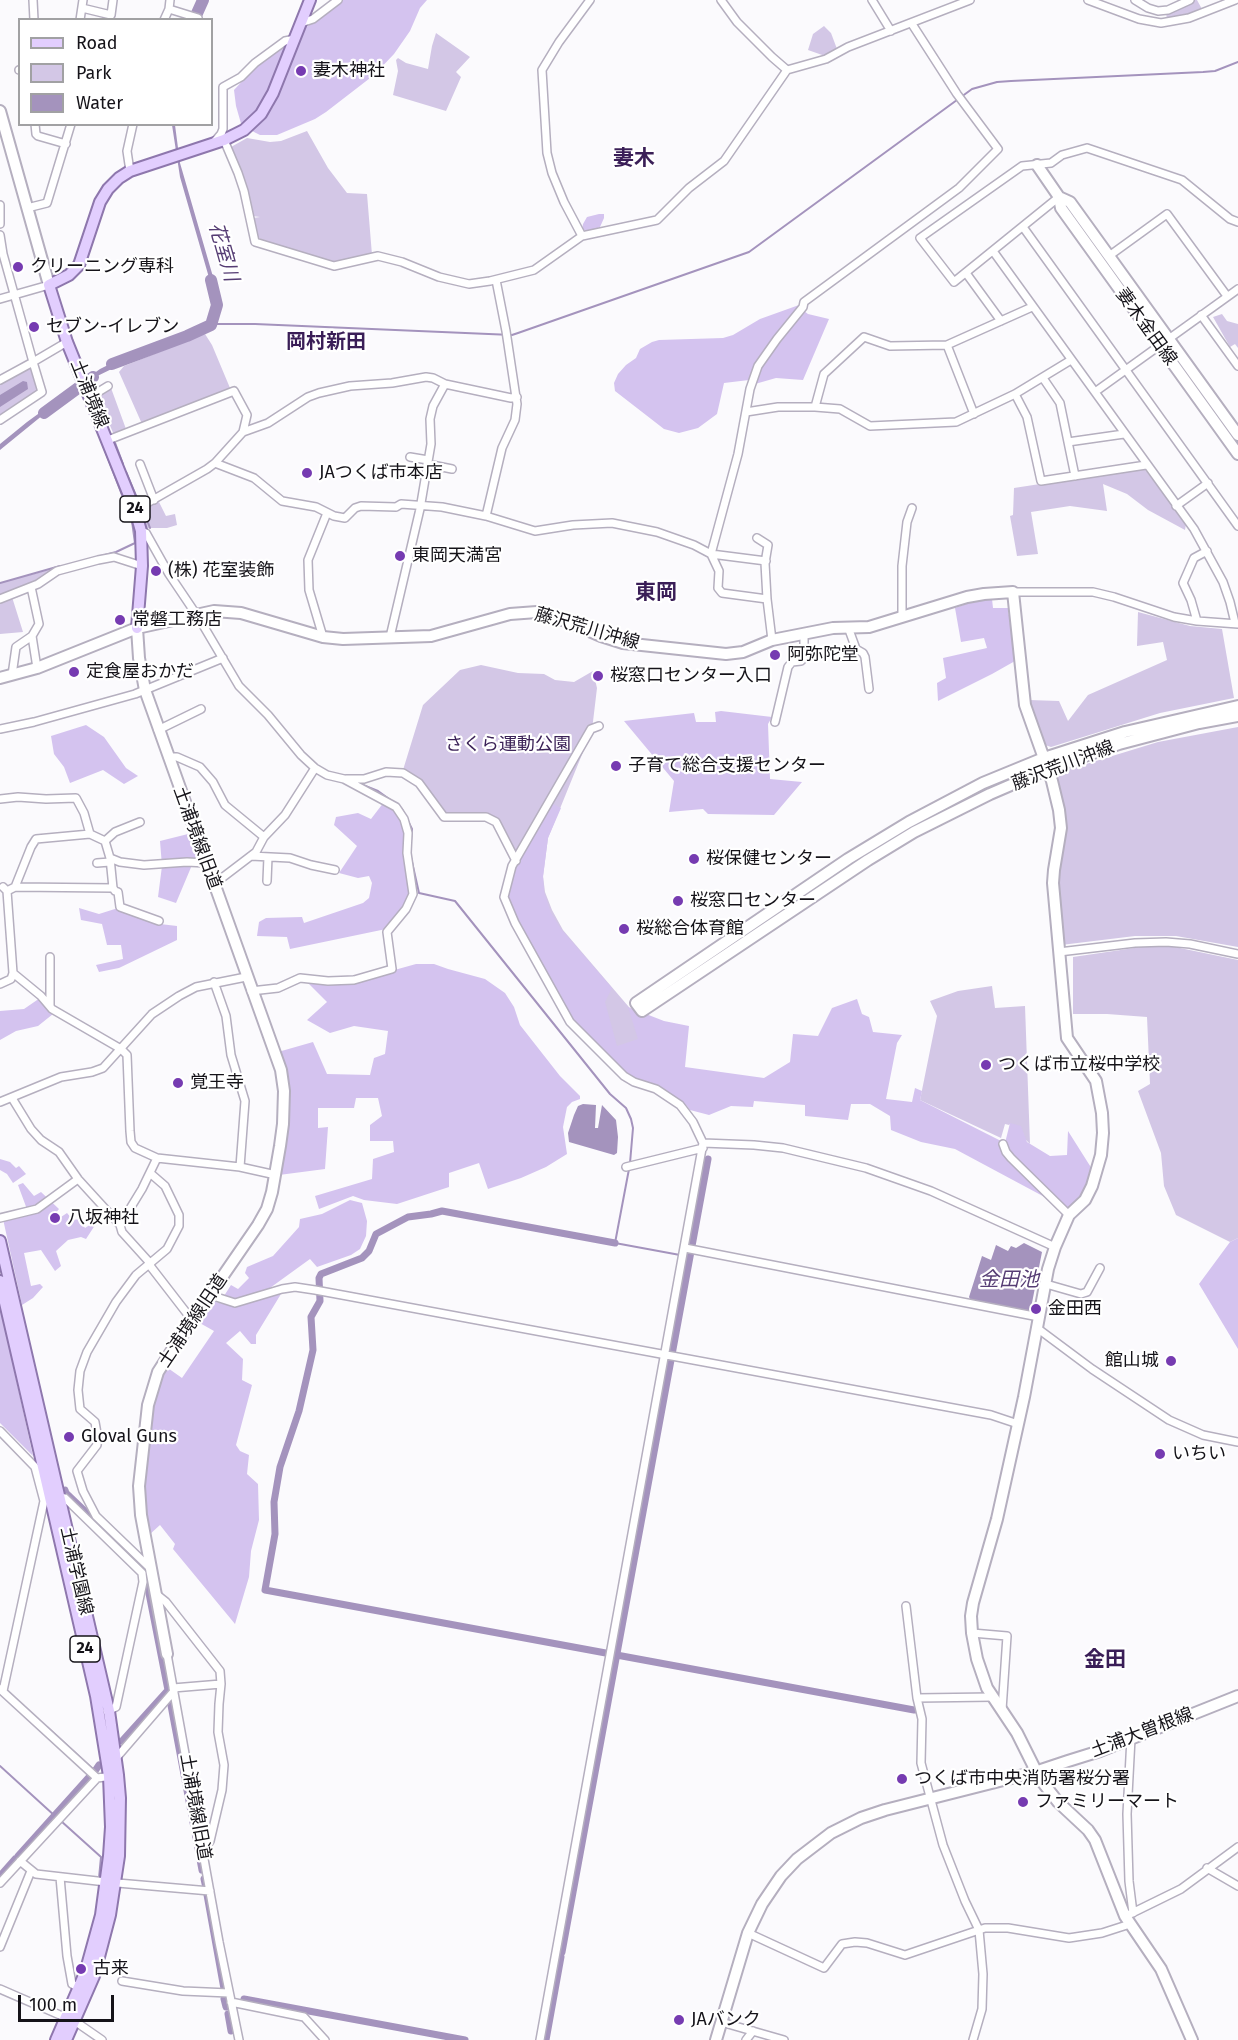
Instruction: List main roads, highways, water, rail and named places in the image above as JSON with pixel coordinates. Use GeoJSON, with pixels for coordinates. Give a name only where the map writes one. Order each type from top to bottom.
{"type":"FeatureCollection","features":[{"type":"Feature","properties":{"kind":"main road","name":"土浦境線"},"geometry":{"type":"LineString","coordinates":[[137,628],[142,566],[141,531],[108,440],[67,342],[49,285],[65,278],[79,265],[100,202],[113,184],[130,171],[220,142],[244,130],[261,114],[273,93],[310,0]]}},
{"type":"Feature","properties":{"kind":"main road","name":"土浦学園線"},"geometry":{"type":"LineString","coordinates":[[0,1241],[51,1499],[117,1757],[114,1776]]}},
{"type":"Feature","properties":{"kind":"main road","name":"土浦学園線"},"geometry":{"type":"LineString","coordinates":[[0,1281],[44,1466]]}},
{"type":"Feature","properties":{"kind":"main road","name":"土浦学園線"},"geometry":{"type":"LineString","coordinates":[[56,2040],[71,2020],[98,1963],[120,1827],[104,1712]]}},
{"type":"Feature","properties":{"kind":"main road","name":"土浦学園線"},"geometry":{"type":"LineString","coordinates":[[66,2040],[111,1883]]}},
{"type":"Feature","properties":{"kind":"water"},"geometry":{"type":"Polygon","coordinates":[[[172,126],[175,126],[180,163],[218,294],[214,295],[180,177],[172,126]]]}},
{"type":"Feature","properties":{"kind":"water"},"geometry":{"type":"Polygon","coordinates":[[[126,356],[128,361],[81,384],[0,450],[0,444],[27,422],[100,369],[126,356]]]}},
{"type":"Feature","properties":{"kind":"water"},"geometry":{"type":"Polygon","coordinates":[[[23,381],[27,382],[28,389],[0,407],[0,395],[23,381]]]}},
{"type":"Feature","properties":{"kind":"water"},"geometry":{"type":"Polygon","coordinates":[[[596,1105],[595,1128],[598,1128],[602,1105],[616,1120],[618,1137],[617,1153],[614,1155],[569,1142],[568,1133],[574,1115],[578,1106],[596,1105]]]}},
{"type":"Feature","properties":{"kind":"water","name":"金田池"},"geometry":{"type":"Polygon","coordinates":[[[1024,1243],[1042,1252],[1031,1308],[1028,1311],[971,1301],[969,1297],[982,1256],[991,1260],[996,1245],[1008,1251],[1011,1246],[1016,1248],[1024,1243]]]}},
{"type":"Feature","properties":{"kind":"waterway","name":"花室川"},"geometry":{"type":"LineString","coordinates":[[195,18],[203,0]]}},
{"type":"Feature","properties":{"kind":"waterway"},"geometry":{"type":"LineString","coordinates":[[211,325],[255,324],[512,335],[749,252],[972,89],[997,82],[1215,71],[1238,62]]}},
{"type":"Feature","properties":{"kind":"waterway","name":"花室川"},"geometry":{"type":"LineString","coordinates":[[112,364],[211,325],[217,305],[211,280]]}},
{"type":"Feature","properties":{"kind":"waterway","name":"花室川"},"geometry":{"type":"LineString","coordinates":[[44,413],[93,377]]}},
{"type":"Feature","properties":{"kind":"waterway"},"geometry":{"type":"LineString","coordinates":[[67,565],[116,552],[135,543],[132,521],[97,430]]}},
{"type":"Feature","properties":{"kind":"waterway"},"geometry":{"type":"LineString","coordinates":[[116,440],[114,440],[123,464]]}},
{"type":"Feature","properties":{"kind":"waterway"},"geometry":{"type":"LineString","coordinates":[[126,472],[137,498]]}},
{"type":"Feature","properties":{"kind":"waterway"},"geometry":{"type":"LineString","coordinates":[[145,514],[150,528]]}},
{"type":"Feature","properties":{"kind":"waterway"},"geometry":{"type":"LineString","coordinates":[[0,583],[60,566]]}},
{"type":"Feature","properties":{"kind":"waterway"},"geometry":{"type":"LineString","coordinates":[[363,785],[378,791],[392,801]]}},
{"type":"Feature","properties":{"kind":"waterway"},"geometry":{"type":"LineString","coordinates":[[399,806],[412,829],[410,853],[419,893],[455,901],[610,1094],[626,1108],[633,1128],[630,1163]]}},
{"type":"Feature","properties":{"kind":"waterway"},"geometry":{"type":"LineString","coordinates":[[562,1952],[708,1159]]}},
{"type":"Feature","properties":{"kind":"waterway"},"geometry":{"type":"LineString","coordinates":[[629,1169],[615,1243],[680,1255]]}},
{"type":"Feature","properties":{"kind":"waterway"},"geometry":{"type":"LineString","coordinates":[[615,1243],[442,1211],[408,1217],[376,1234],[369,1251],[362,1258],[321,1274],[319,1278],[320,1301],[311,1317],[313,1350],[299,1411],[280,1467],[274,1502],[275,1534],[265,1590],[914,1710]]}},
{"type":"Feature","properties":{"kind":"waterway"},"geometry":{"type":"LineString","coordinates":[[65,1490],[89,1515]]}},
{"type":"Feature","properties":{"kind":"waterway"},"geometry":{"type":"LineString","coordinates":[[97,1523],[145,1573],[168,1690],[122,1741]]}},
{"type":"Feature","properties":{"kind":"waterway"},"geometry":{"type":"LineString","coordinates":[[170,1700],[202,1870]]}},
{"type":"Feature","properties":{"kind":"waterway"},"geometry":{"type":"LineString","coordinates":[[47,1727],[95,1771]]}},
{"type":"Feature","properties":{"kind":"waterway"},"geometry":{"type":"LineString","coordinates":[[95,1771],[99,1765]]}},
{"type":"Feature","properties":{"kind":"waterway"},"geometry":{"type":"LineString","coordinates":[[0,1766],[55,1816]]}},
{"type":"Feature","properties":{"kind":"waterway"},"geometry":{"type":"LineString","coordinates":[[18,1856],[89,1777]]}},
{"type":"Feature","properties":{"kind":"waterway"},"geometry":{"type":"LineString","coordinates":[[61,1821],[101,1857],[99,1878]]}},
{"type":"Feature","properties":{"kind":"waterway"},"geometry":{"type":"LineString","coordinates":[[0,1876],[15,1859]]}},
{"type":"Feature","properties":{"kind":"waterway"},"geometry":{"type":"LineString","coordinates":[[204,1879],[206,1888]]}},
{"type":"Feature","properties":{"kind":"waterway"},"geometry":{"type":"LineString","coordinates":[[207,1895],[224,1989]]}},
{"type":"Feature","properties":{"kind":"waterway"},"geometry":{"type":"LineString","coordinates":[[546,2040],[561,1957]]}},
{"type":"Feature","properties":{"kind":"waterway"},"geometry":{"type":"LineString","coordinates":[[224,1999],[226,2007]]}},
{"type":"Feature","properties":{"kind":"waterway"},"geometry":{"type":"LineString","coordinates":[[244,1999],[465,2040]]}},
{"type":"Feature","properties":{"kind":"waterway"},"geometry":{"type":"LineString","coordinates":[[228,2014],[231,2031]]}},
{"type":"Feature","properties":{"kind":"place","name":"妻木神社"},"geometry":{"type":"Point","coordinates":[301,71]}},
{"type":"Feature","properties":{"kind":"place","name":"クリーニング専科"},"geometry":{"type":"Point","coordinates":[18,267]}},
{"type":"Feature","properties":{"kind":"place","name":"セブン-イレブン"},"geometry":{"type":"Point","coordinates":[34,327]}},
{"type":"Feature","properties":{"kind":"place","name":"JAつくば市本店"},"geometry":{"type":"Point","coordinates":[307,473]}},
{"type":"Feature","properties":{"kind":"place","name":"東岡天満宮"},"geometry":{"type":"Point","coordinates":[400,556]}},
{"type":"Feature","properties":{"kind":"place","name":"(株) 花室装飾"},"geometry":{"type":"Point","coordinates":[156,571]}},
{"type":"Feature","properties":{"kind":"place","name":"常磐工務店"},"geometry":{"type":"Point","coordinates":[120,620]}},
{"type":"Feature","properties":{"kind":"place","name":"阿弥陀堂"},"geometry":{"type":"Point","coordinates":[775,655]}},
{"type":"Feature","properties":{"kind":"place","name":"定食屋おかだ"},"geometry":{"type":"Point","coordinates":[74,672]}},
{"type":"Feature","properties":{"kind":"place","name":"桜窓口センター入口"},"geometry":{"type":"Point","coordinates":[598,676]}},
{"type":"Feature","properties":{"kind":"place","name":"子育て総合支援センター"},"geometry":{"type":"Point","coordinates":[616,766]}},
{"type":"Feature","properties":{"kind":"place","name":"桜保健センター"},"geometry":{"type":"Point","coordinates":[694,859]}},
{"type":"Feature","properties":{"kind":"place","name":"桜窓口センター"},"geometry":{"type":"Point","coordinates":[678,901]}},
{"type":"Feature","properties":{"kind":"place","name":"桜総合体育館"},"geometry":{"type":"Point","coordinates":[624,929]}},
{"type":"Feature","properties":{"kind":"place","name":"つくば市立桜中学校"},"geometry":{"type":"Point","coordinates":[986,1065]}},
{"type":"Feature","properties":{"kind":"place","name":"覚王寺"},"geometry":{"type":"Point","coordinates":[178,1083]}},
{"type":"Feature","properties":{"kind":"place","name":"八坂神社"},"geometry":{"type":"Point","coordinates":[55,1218]}},
{"type":"Feature","properties":{"kind":"place","name":"金田西"},"geometry":{"type":"Point","coordinates":[1036,1309]}},
{"type":"Feature","properties":{"kind":"place","name":"館山城"},"geometry":{"type":"Point","coordinates":[1171,1361]}},
{"type":"Feature","properties":{"kind":"place","name":"Gloval Guns"},"geometry":{"type":"Point","coordinates":[69,1437]}},
{"type":"Feature","properties":{"kind":"place","name":"いちい"},"geometry":{"type":"Point","coordinates":[1160,1454]}},
{"type":"Feature","properties":{"kind":"place","name":"つくば市中央消防署桜分署"},"geometry":{"type":"Point","coordinates":[902,1779]}},
{"type":"Feature","properties":{"kind":"place","name":"ファミリーマート"},"geometry":{"type":"Point","coordinates":[1023,1802]}},
{"type":"Feature","properties":{"kind":"place","name":"古来"},"geometry":{"type":"Point","coordinates":[81,1969]}},
{"type":"Feature","properties":{"kind":"place","name":"JAバンク"},"geometry":{"type":"Point","coordinates":[679,2020]}},
{"type":"Feature","properties":{"kind":"district","name":"妻木"},"geometry":{"type":"Point","coordinates":[634,159]}},
{"type":"Feature","properties":{"kind":"district","name":"岡村新田"},"geometry":{"type":"Point","coordinates":[326,342]}},
{"type":"Feature","properties":{"kind":"district","name":"東岡"},"geometry":{"type":"Point","coordinates":[656,593]}},
{"type":"Feature","properties":{"kind":"district","name":"金田"},"geometry":{"type":"Point","coordinates":[1105,1660]}},
{"type":"Feature","properties":{"kind":"park label","name":"さくら運動公園"},"geometry":{"type":"Point","coordinates":[508,745]}}]}
